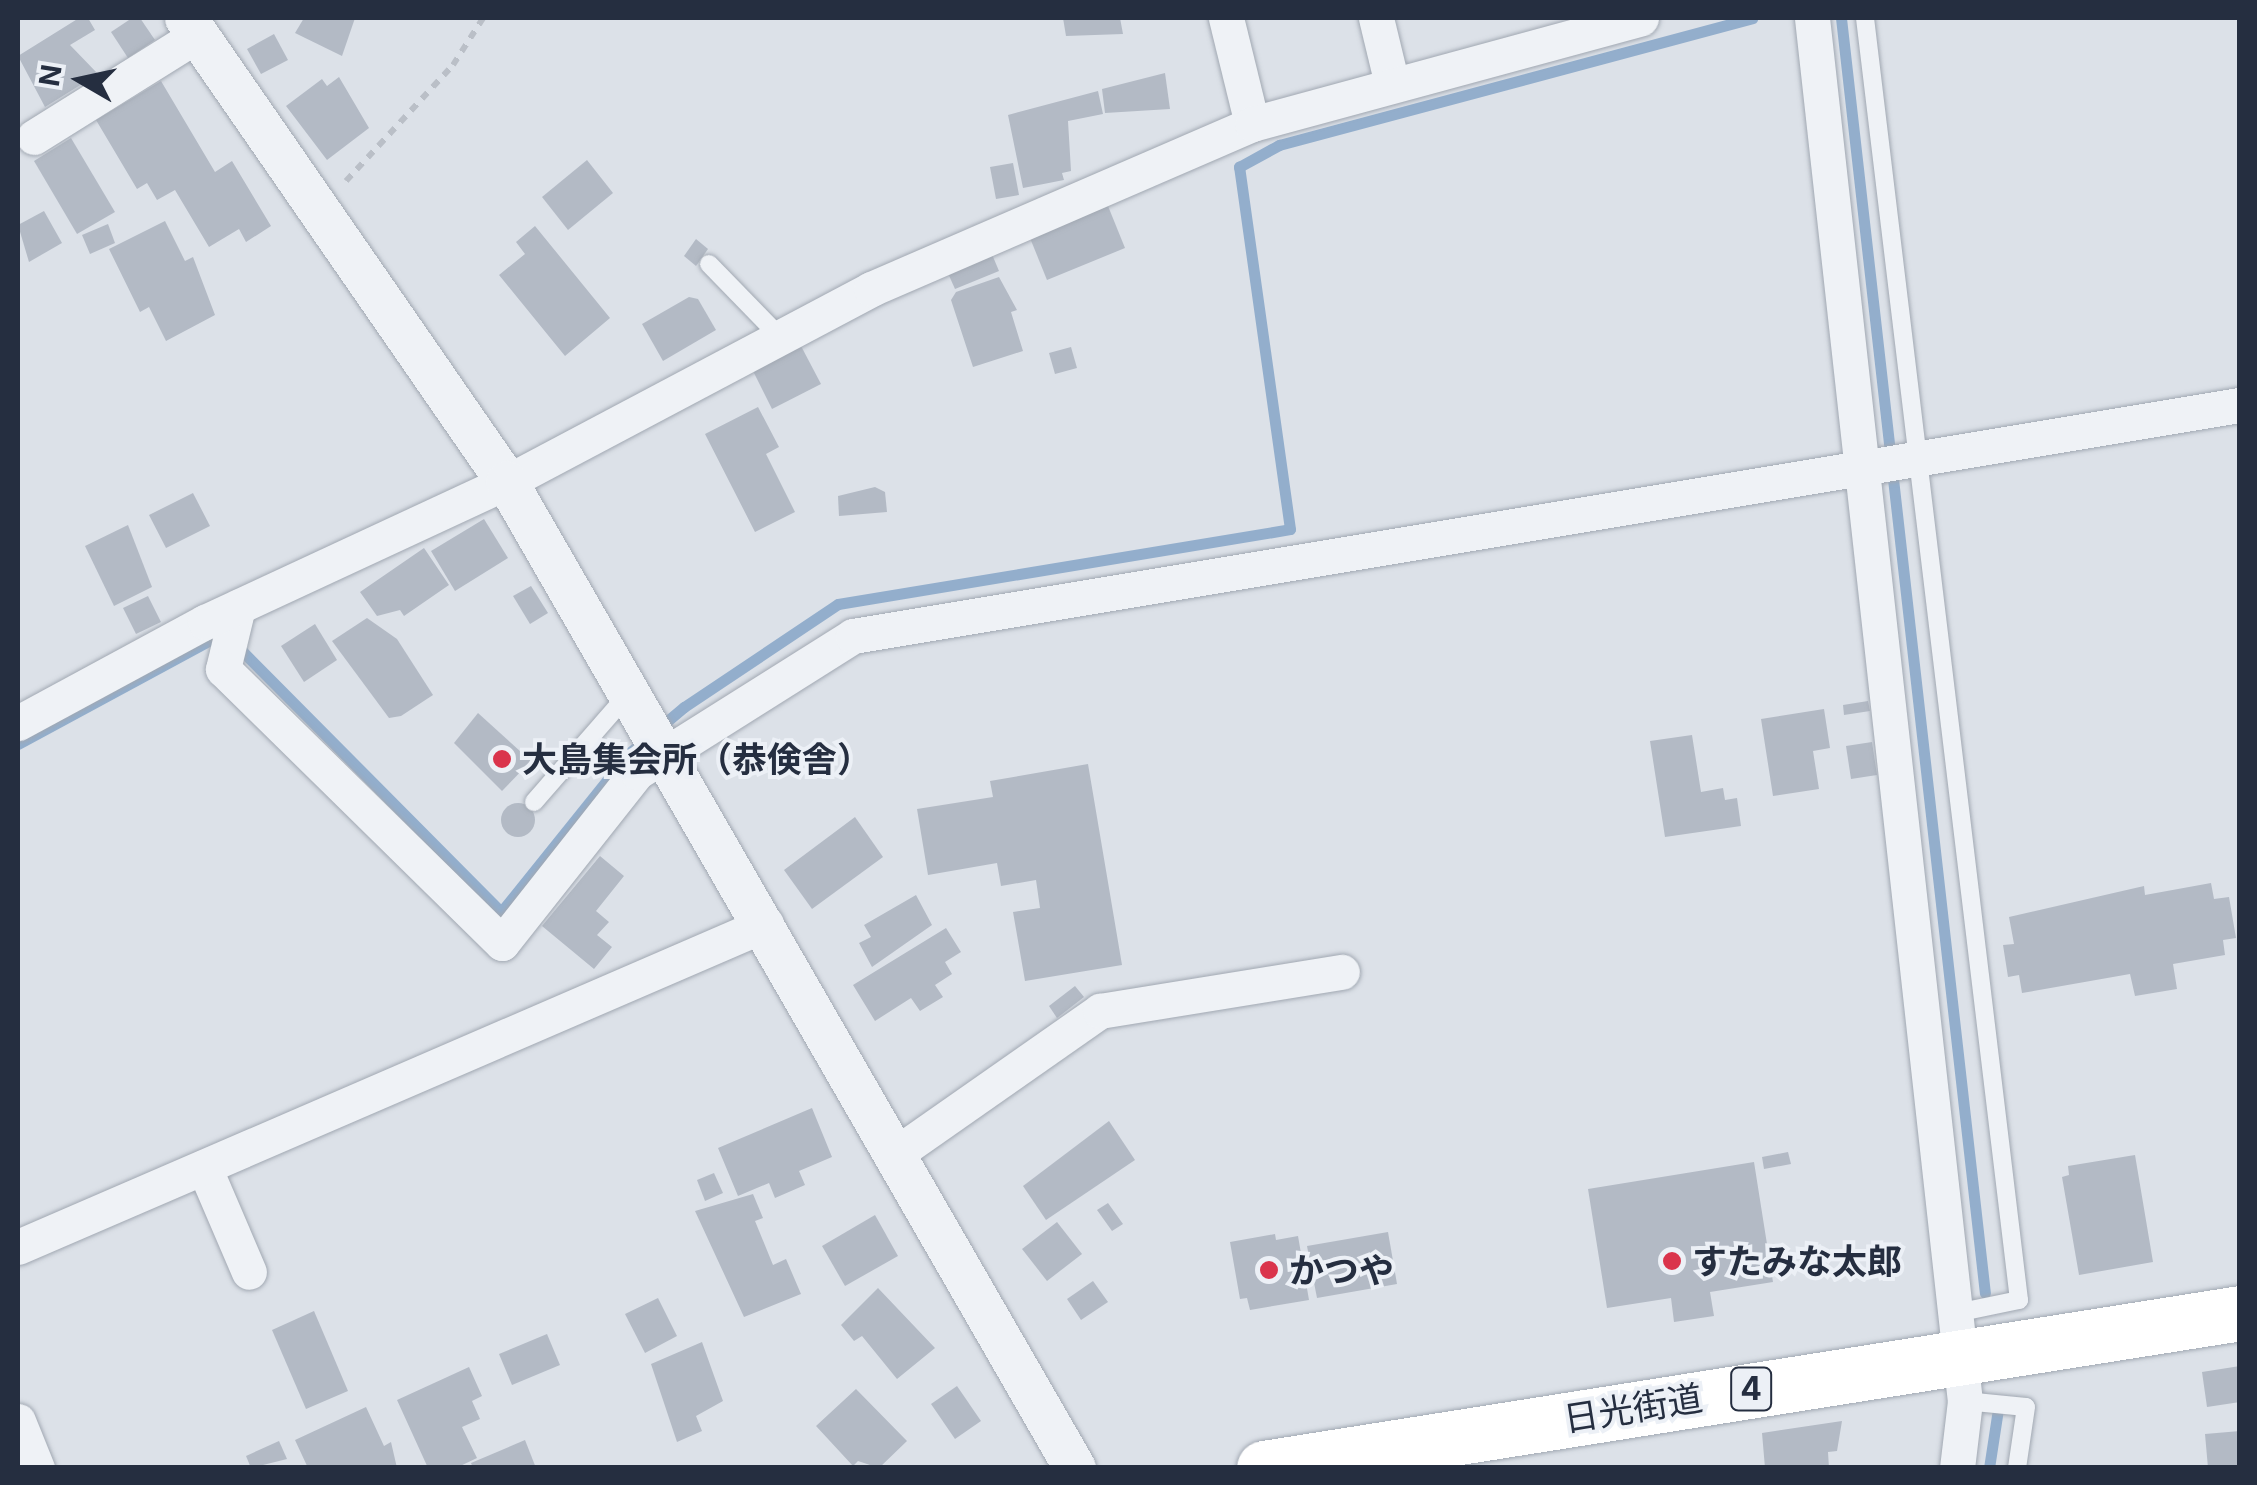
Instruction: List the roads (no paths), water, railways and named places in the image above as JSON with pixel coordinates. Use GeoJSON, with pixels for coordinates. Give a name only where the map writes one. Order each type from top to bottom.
{"type":"FeatureCollection","features":[{"type":"Feature","properties":{"kind":"highway","name":"日光街道"},"geometry":{"type":"LineString","coordinates":[[1264,1468],[2240,1313]]}},
{"type":"Feature","properties":{"kind":"street"},"geometry":{"type":"LineString","coordinates":[[1226,18],[1252,124]]}},
{"type":"Feature","properties":{"kind":"street"},"geometry":{"type":"LineString","coordinates":[[1376,18],[1392,84]]}},
{"type":"Feature","properties":{"kind":"street"},"geometry":{"type":"LineString","coordinates":[[18,723],[238,607],[507,482],[871,289],[1252,124],[1641,18]]}},
{"type":"Feature","properties":{"kind":"street"},"geometry":{"type":"LineString","coordinates":[[1812,18],[1961,1357],[1957,1468]]}},
{"type":"Feature","properties":{"kind":"street"},"geometry":{"type":"LineString","coordinates":[[34,136],[191,26],[316,213],[507,482],[668,752],[1075,1468]]}},
{"type":"Feature","properties":{"kind":"street"},"geometry":{"type":"LineString","coordinates":[[238,607],[222,669],[502,942],[637,772],[853,636],[1863,463],[2240,404]]}},
{"type":"Feature","properties":{"kind":"street"},"geometry":{"type":"LineString","coordinates":[[18,1247],[766,924]]}},
{"type":"Feature","properties":{"kind":"street"},"geometry":{"type":"LineString","coordinates":[[896,1154],[1100,1011],[1342,972]]}},
{"type":"Feature","properties":{"kind":"street"},"geometry":{"type":"LineString","coordinates":[[204,1166],[249,1272]]}},
{"type":"Feature","properties":{"kind":"street"},"geometry":{"type":"LineString","coordinates":[[18,1421],[37,1468]]}},
{"type":"Feature","properties":{"kind":"lane"},"geometry":{"type":"LineString","coordinates":[[1865,18],[2019,1300],[1961,1357],[2026,1407],[2017,1468]]}},
{"type":"Feature","properties":{"kind":"lane"},"geometry":{"type":"LineString","coordinates":[[708,264],[780,337]]}},
{"type":"Feature","properties":{"kind":"lane"},"geometry":{"type":"LineString","coordinates":[[534,802],[631,690]]}},
{"type":"Feature","properties":{"kind":"waterway"},"geometry":{"type":"LineString","coordinates":[[18,744],[216,637],[242,651],[501,912],[628,754],[684,707],[838,604],[1290,529],[1239,167],[1279,145],[1752,18]]}},
{"type":"Feature","properties":{"kind":"waterway"},"geometry":{"type":"LineString","coordinates":[[1841,18],[1985,1293]]}},
{"type":"Feature","properties":{"kind":"waterway"},"geometry":{"type":"LineString","coordinates":[[1989,1468],[1998,1409]]}},
{"type":"Feature","properties":{"kind":"place","name":"大島集会所（恭倹舎）"},"geometry":{"type":"Point","coordinates":[502,759]}},
{"type":"Feature","properties":{"kind":"place","name":"すたみな太郎"},"geometry":{"type":"Point","coordinates":[1672,1261]}},
{"type":"Feature","properties":{"kind":"place","name":"かつや"},"geometry":{"type":"Point","coordinates":[1269,1270]}}]}
